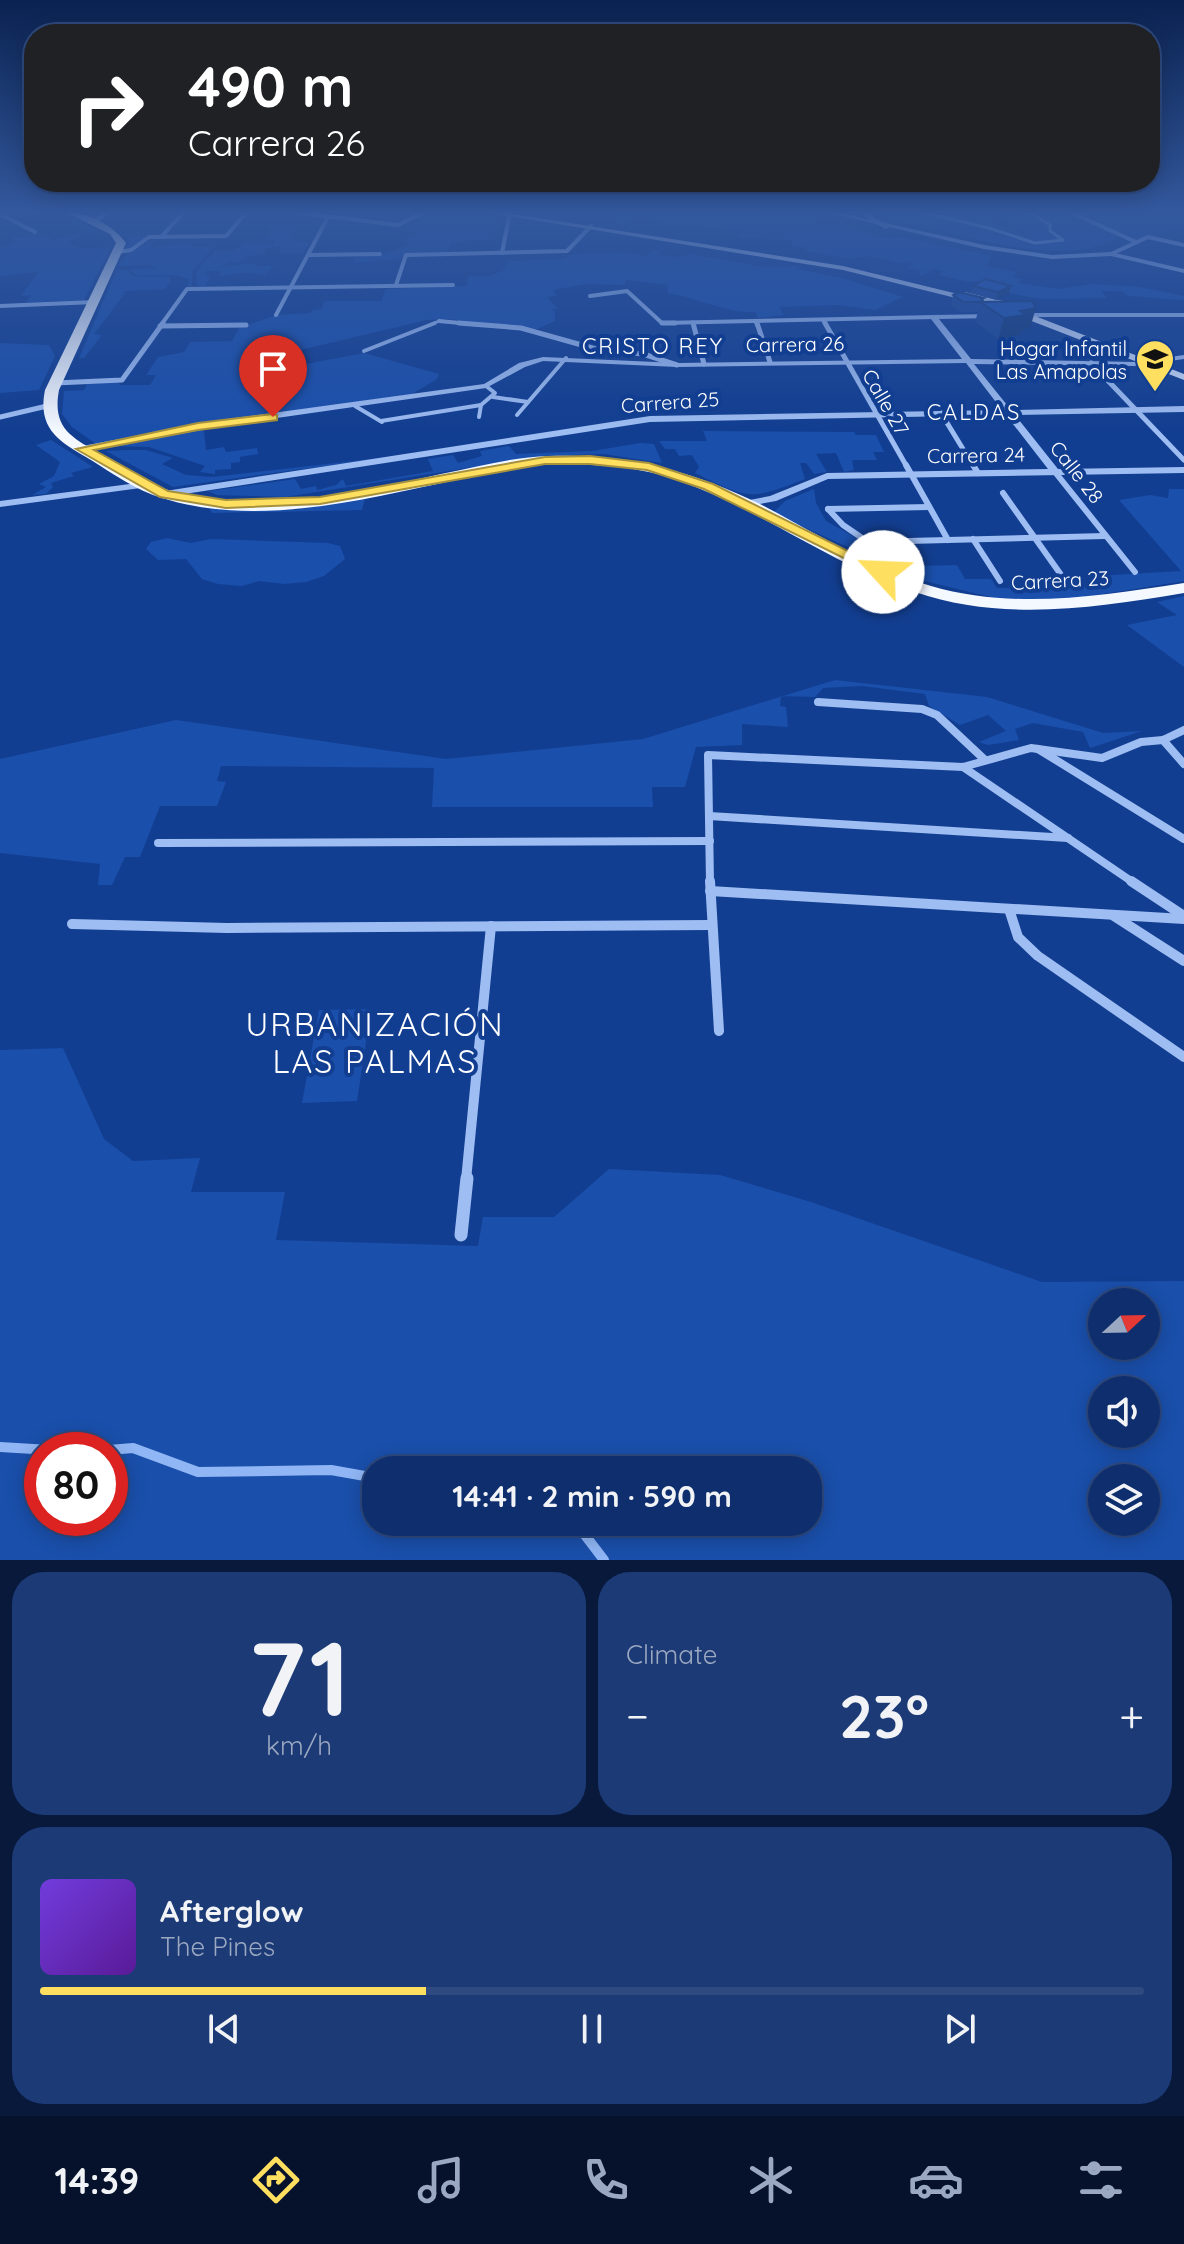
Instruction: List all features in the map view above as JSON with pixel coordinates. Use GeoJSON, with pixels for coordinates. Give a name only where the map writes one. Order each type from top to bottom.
{"type":"FeatureCollection","features":[{"type":"Feature","properties":{"kind":"highway"},"geometry":{"type":"LineString","coordinates":[[47,406],[102,285]]}},
{"type":"Feature","properties":{"kind":"highway","name":"Carrera 23"},"geometry":{"type":"LineString","coordinates":[[47,406],[55,428],[82,449],[165,494],[200,502],[280,504],[348,496],[545,460],[590,460],[649,467],[709,487],[743,504],[767,506],[921,588],[970,600],[1054,607],[1184,588]]}},
{"type":"Feature","properties":{"kind":"main road"},"geometry":{"type":"LineString","coordinates":[[910,285],[1027,315],[1184,370]]}},
{"type":"Feature","properties":{"kind":"main road"},"geometry":{"type":"LineString","coordinates":[[923,285],[1039,315],[1184,377]]}},
{"type":"Feature","properties":{"kind":"street"},"geometry":{"type":"LineString","coordinates":[[55,383],[122,380],[187,289],[453,285]]}},
{"type":"Feature","properties":{"kind":"street"},"geometry":{"type":"LineString","coordinates":[[276,315],[291,287]]}},
{"type":"Feature","properties":{"kind":"street"},"geometry":{"type":"LineString","coordinates":[[590,296],[627,291],[662,323],[1027,315],[1184,315]]}},
{"type":"Feature","properties":{"kind":"street"},"geometry":{"type":"LineString","coordinates":[[0,306],[94,302]]}},
{"type":"Feature","properties":{"kind":"street","name":"Calle 28"},"geometry":{"type":"LineString","coordinates":[[934,317],[1135,572]]}},
{"type":"Feature","properties":{"kind":"street","name":"Calle 27"},"geometry":{"type":"LineString","coordinates":[[823,320],[948,540]]}},
{"type":"Feature","properties":{"kind":"street"},"geometry":{"type":"LineString","coordinates":[[364,351],[439,321],[521,328],[596,349],[643,354],[678,365]]}},
{"type":"Feature","properties":{"kind":"street"},"geometry":{"type":"LineString","coordinates":[[756,321],[770,362]]}},
{"type":"Feature","properties":{"kind":"street"},"geometry":{"type":"LineString","coordinates":[[693,322],[704,364]]}},
{"type":"Feature","properties":{"kind":"street"},"geometry":{"type":"LineString","coordinates":[[160,326],[246,325]]}},
{"type":"Feature","properties":{"kind":"street","name":"Carrera 26"},"geometry":{"type":"LineString","coordinates":[[82,449],[198,426],[486,386],[522,365],[543,359],[678,365],[845,361],[1091,363],[1154,362],[1184,357]]}},
{"type":"Feature","properties":{"kind":"street"},"geometry":{"type":"LineString","coordinates":[[517,415],[566,358]]}},
{"type":"Feature","properties":{"kind":"street"},"geometry":{"type":"LineString","coordinates":[[1091,363],[1184,460]]}},
{"type":"Feature","properties":{"kind":"street"},"geometry":{"type":"LineString","coordinates":[[486,386],[495,393],[493,397]]}},
{"type":"Feature","properties":{"kind":"street"},"geometry":{"type":"LineString","coordinates":[[381,421],[481,405],[493,397],[528,402]]}},
{"type":"Feature","properties":{"kind":"street"},"geometry":{"type":"LineString","coordinates":[[479,417],[481,405]]}},
{"type":"Feature","properties":{"kind":"street"},"geometry":{"type":"LineString","coordinates":[[0,417],[47,406]]}},
{"type":"Feature","properties":{"kind":"street"},"geometry":{"type":"LineString","coordinates":[[355,406],[387,425]]}},
{"type":"Feature","properties":{"kind":"street","name":"Carrera 25"},"geometry":{"type":"LineString","coordinates":[[165,494],[650,419],[1184,409]]}},
{"type":"Feature","properties":{"kind":"street"},"geometry":{"type":"LineString","coordinates":[[941,413],[978,473]]}},
{"type":"Feature","properties":{"kind":"street","name":"Carrera 24"},"geometry":{"type":"LineString","coordinates":[[767,506],[827,476],[1184,470]]}},
{"type":"Feature","properties":{"kind":"street"},"geometry":{"type":"LineString","coordinates":[[0,504],[145,485]]}},
{"type":"Feature","properties":{"kind":"street"},"geometry":{"type":"LineString","coordinates":[[1003,493],[1064,579]]}},
{"type":"Feature","properties":{"kind":"street","name":"Carrera 23"},"geometry":{"type":"LineString","coordinates":[[929,507],[828,509],[843,525],[868,542],[1105,536]]}},
{"type":"Feature","properties":{"kind":"street"},"geometry":{"type":"LineString","coordinates":[[973,539],[1000,581]]}},
{"type":"Feature","properties":{"kind":"street"},"geometry":{"type":"LineString","coordinates":[[818,702],[922,709],[937,715],[985,760]]}},
{"type":"Feature","properties":{"kind":"street"},"geometry":{"type":"LineString","coordinates":[[719,1031],[718,967],[710,891],[708,755],[963,767],[1037,748],[1086,758],[1102,758],[1141,742],[1163,740],[1184,730]]}},
{"type":"Feature","properties":{"kind":"street"},"geometry":{"type":"LineString","coordinates":[[1163,740],[1184,764]]}},
{"type":"Feature","properties":{"kind":"street"},"geometry":{"type":"LineString","coordinates":[[1037,748],[1184,839]]}},
{"type":"Feature","properties":{"kind":"street"},"geometry":{"type":"LineString","coordinates":[[963,767],[1184,918]]}},
{"type":"Feature","properties":{"kind":"street"},"geometry":{"type":"LineString","coordinates":[[709,816],[1068,838]]}},
{"type":"Feature","properties":{"kind":"street"},"geometry":{"type":"LineString","coordinates":[[158,843],[710,841]]}},
{"type":"Feature","properties":{"kind":"street"},"geometry":{"type":"LineString","coordinates":[[710,891],[1184,918]]}},
{"type":"Feature","properties":{"kind":"street"},"geometry":{"type":"LineString","coordinates":[[1009,909],[1018,937],[1038,956],[1184,1057]]}},
{"type":"Feature","properties":{"kind":"street"},"geometry":{"type":"LineString","coordinates":[[1113,915],[1184,961]]}},
{"type":"Feature","properties":{"kind":"street"},"geometry":{"type":"LineString","coordinates":[[72,924],[227,928],[712,925]]}},
{"type":"Feature","properties":{"kind":"street"},"geometry":{"type":"LineString","coordinates":[[461,1235],[491,926]]}},
{"type":"Feature","properties":{"kind":"shaded area"},"geometry":{"type":"Polygon","coordinates":[[[29,285],[92,285],[84,300],[26,303],[31,295],[21,296],[29,285]]]}},
{"type":"Feature","properties":{"kind":"shaded area"},"geometry":{"type":"Polygon","coordinates":[[[110,285],[168,285],[165,289],[122,291],[126,292],[94,334],[102,335],[84,358],[79,358],[110,285]]]}},
{"type":"Feature","properties":{"kind":"shaded area"},"geometry":{"type":"Polygon","coordinates":[[[581,285],[553,290],[556,296],[547,297],[558,309],[550,310],[555,311],[555,321],[537,329],[448,319],[427,320],[292,352],[258,366],[266,371],[364,353],[439,374],[437,379],[407,397],[223,420],[96,444],[72,427],[62,414],[64,391],[84,390],[87,384],[118,382],[120,385],[150,385],[156,375],[146,375],[158,357],[184,352],[190,342],[232,341],[239,328],[277,315],[310,313],[321,309],[325,301],[381,301],[386,289],[581,285]]]}},
{"type":"Feature","properties":{"kind":"shaded area"},"geometry":{"type":"Polygon","coordinates":[[[668,285],[864,285],[903,297],[875,310],[837,305],[779,307],[784,315],[758,318],[755,312],[733,310],[668,293],[668,285]]]}},
{"type":"Feature","properties":{"kind":"shaded area"},"geometry":{"type":"Polygon","coordinates":[[[1030,285],[1058,289],[1087,285],[1139,287],[1184,296],[1184,300],[1128,296],[1122,291],[1101,291],[1107,298],[1040,299],[971,286],[1030,285]]]}},
{"type":"Feature","properties":{"kind":"shaded area"},"geometry":{"type":"Polygon","coordinates":[[[0,343],[49,345],[55,356],[39,390],[0,393],[0,343]]]}},
{"type":"Feature","properties":{"kind":"shaded area"},"geometry":{"type":"Polygon","coordinates":[[[199,428],[204,431],[206,450],[224,447],[226,452],[257,448],[258,454],[240,457],[240,462],[231,463],[231,469],[215,470],[215,474],[200,472],[205,466],[149,447],[104,446],[199,428]]]}},
{"type":"Feature","properties":{"kind":"shaded area"},"geometry":{"type":"Polygon","coordinates":[[[703,431],[854,432],[856,435],[876,435],[884,452],[873,452],[877,460],[852,460],[854,470],[844,472],[836,453],[816,454],[827,472],[814,474],[806,463],[800,463],[805,479],[772,491],[749,494],[695,473],[699,467],[692,455],[679,456],[675,449],[665,449],[659,441],[707,441],[703,431]]]}},
{"type":"Feature","properties":{"kind":"shaded area"},"geometry":{"type":"Polygon","coordinates":[[[51,440],[93,467],[51,483],[53,487],[46,494],[32,495],[46,487],[39,484],[54,476],[60,462],[36,445],[51,440]]]}},
{"type":"Feature","properties":{"kind":"shaded area"},"geometry":{"type":"Polygon","coordinates":[[[640,443],[654,444],[662,463],[604,454],[543,456],[285,497],[217,495],[208,491],[295,479],[301,489],[316,486],[317,490],[336,485],[343,479],[346,486],[433,471],[428,459],[453,455],[458,463],[482,456],[480,451],[509,446],[516,454],[592,451],[640,443]]]}},
{"type":"Feature","properties":{"kind":"shaded area"},"geometry":{"type":"Polygon","coordinates":[[[146,450],[173,458],[162,464],[186,475],[212,477],[389,457],[173,487],[106,451],[146,450]]]}},
{"type":"Feature","properties":{"kind":"shaded area"},"geometry":{"type":"Polygon","coordinates":[[[814,489],[816,503],[826,521],[894,559],[916,559],[919,566],[957,565],[965,579],[991,579],[997,588],[1009,588],[1008,585],[1100,583],[1096,576],[1181,571],[1119,500],[1150,495],[1168,498],[1169,489],[1184,489],[1184,581],[1042,601],[999,599],[920,580],[773,513],[785,501],[814,489]]]}},
{"type":"Feature","properties":{"kind":"shaded area"},"geometry":{"type":"Polygon","coordinates":[[[365,498],[362,510],[212,513],[209,508],[295,510],[365,498]]]}},
{"type":"Feature","properties":{"kind":"shaded area"},"geometry":{"type":"Polygon","coordinates":[[[167,538],[190,543],[211,539],[328,543],[340,546],[345,559],[324,576],[306,582],[284,584],[259,581],[242,586],[218,584],[202,579],[186,559],[158,560],[146,549],[151,542],[167,538]]]}},
{"type":"Feature","properties":{"kind":"shaded area"},"geometry":{"type":"Polygon","coordinates":[[[1184,596],[1184,667],[1127,625],[1177,615],[1157,602],[1184,596]]]}},
{"type":"Feature","properties":{"kind":"shaded area"},"geometry":{"type":"Polygon","coordinates":[[[835,680],[987,697],[1103,733],[1142,731],[1090,748],[1083,732],[1033,723],[1015,729],[1019,740],[988,745],[979,742],[1006,731],[988,715],[960,725],[929,706],[925,694],[862,686],[823,688],[815,697],[783,696],[835,680]]]}},
{"type":"Feature","properties":{"kind":"shaded area"},"geometry":{"type":"Polygon","coordinates":[[[781,697],[780,706],[786,707],[788,727],[742,724],[742,745],[696,747],[685,787],[652,787],[653,807],[432,807],[434,768],[221,766],[217,781],[226,782],[217,806],[160,806],[140,857],[125,857],[112,885],[98,885],[100,864],[0,853],[0,759],[176,720],[446,759],[643,739],[781,697]]]}},
{"type":"Feature","properties":{"kind":"shaded area"},"geometry":{"type":"Polygon","coordinates":[[[371,1009],[357,1101],[302,1103],[319,1010],[371,1009]]]}},
{"type":"Feature","properties":{"kind":"shaded area"},"geometry":{"type":"Polygon","coordinates":[[[63,1048],[104,1139],[133,1161],[200,1158],[191,1192],[285,1192],[276,1240],[478,1246],[483,1217],[554,1217],[609,1169],[720,1175],[811,1202],[1042,1282],[1184,1281],[1184,1560],[0,1560],[0,1050],[63,1048]]]}},
{"type":"Feature","properties":{"kind":"building"},"geometry":{"type":"Polygon","coordinates":[[[1007,285],[1011,286],[998,292],[973,286],[1007,285]]]}},
{"type":"Feature","properties":{"kind":"building"},"geometry":{"type":"Polygon","coordinates":[[[959,292],[984,298],[981,299],[984,302],[963,302],[953,295],[959,292]]]}},
{"type":"Feature","properties":{"kind":"building"},"geometry":{"type":"Polygon","coordinates":[[[1032,301],[1036,308],[1020,311],[1026,315],[1004,318],[980,302],[1032,301]]]}},
{"type":"Feature","properties":{"kind":"waterway"},"geometry":{"type":"LineString","coordinates":[[0,1447],[24,1448]]}},
{"type":"Feature","properties":{"kind":"waterway"},"geometry":{"type":"LineString","coordinates":[[128,1448],[198,1472],[331,1470],[362,1476]]}},
{"type":"Feature","properties":{"kind":"waterway"},"geometry":{"type":"LineString","coordinates":[[586,1536],[604,1560]]}},
{"type":"Feature","properties":{"kind":"place","name":"Hogar Infantil Las Amapolas"},"geometry":{"type":"Point","coordinates":[1155,393]}},
{"type":"Feature","properties":{"kind":"district","name":"CRISTO REY"},"geometry":{"type":"Point","coordinates":[653,346]}},
{"type":"Feature","properties":{"kind":"district","name":"CALDAS"},"geometry":{"type":"Point","coordinates":[974,412]}},
{"type":"Feature","properties":{"kind":"district","name":"URBANIZACIÓN LAS PALMAS"},"geometry":{"type":"Point","coordinates":[375,1042]}},
{"type":"Feature","properties":{"kind":"route"},"geometry":{"type":"LineString","coordinates":[[273,417],[198,426],[82,449],[165,494],[226,504],[320,501],[545,460],[590,460],[649,467],[709,487],[883,572]]}}]}
